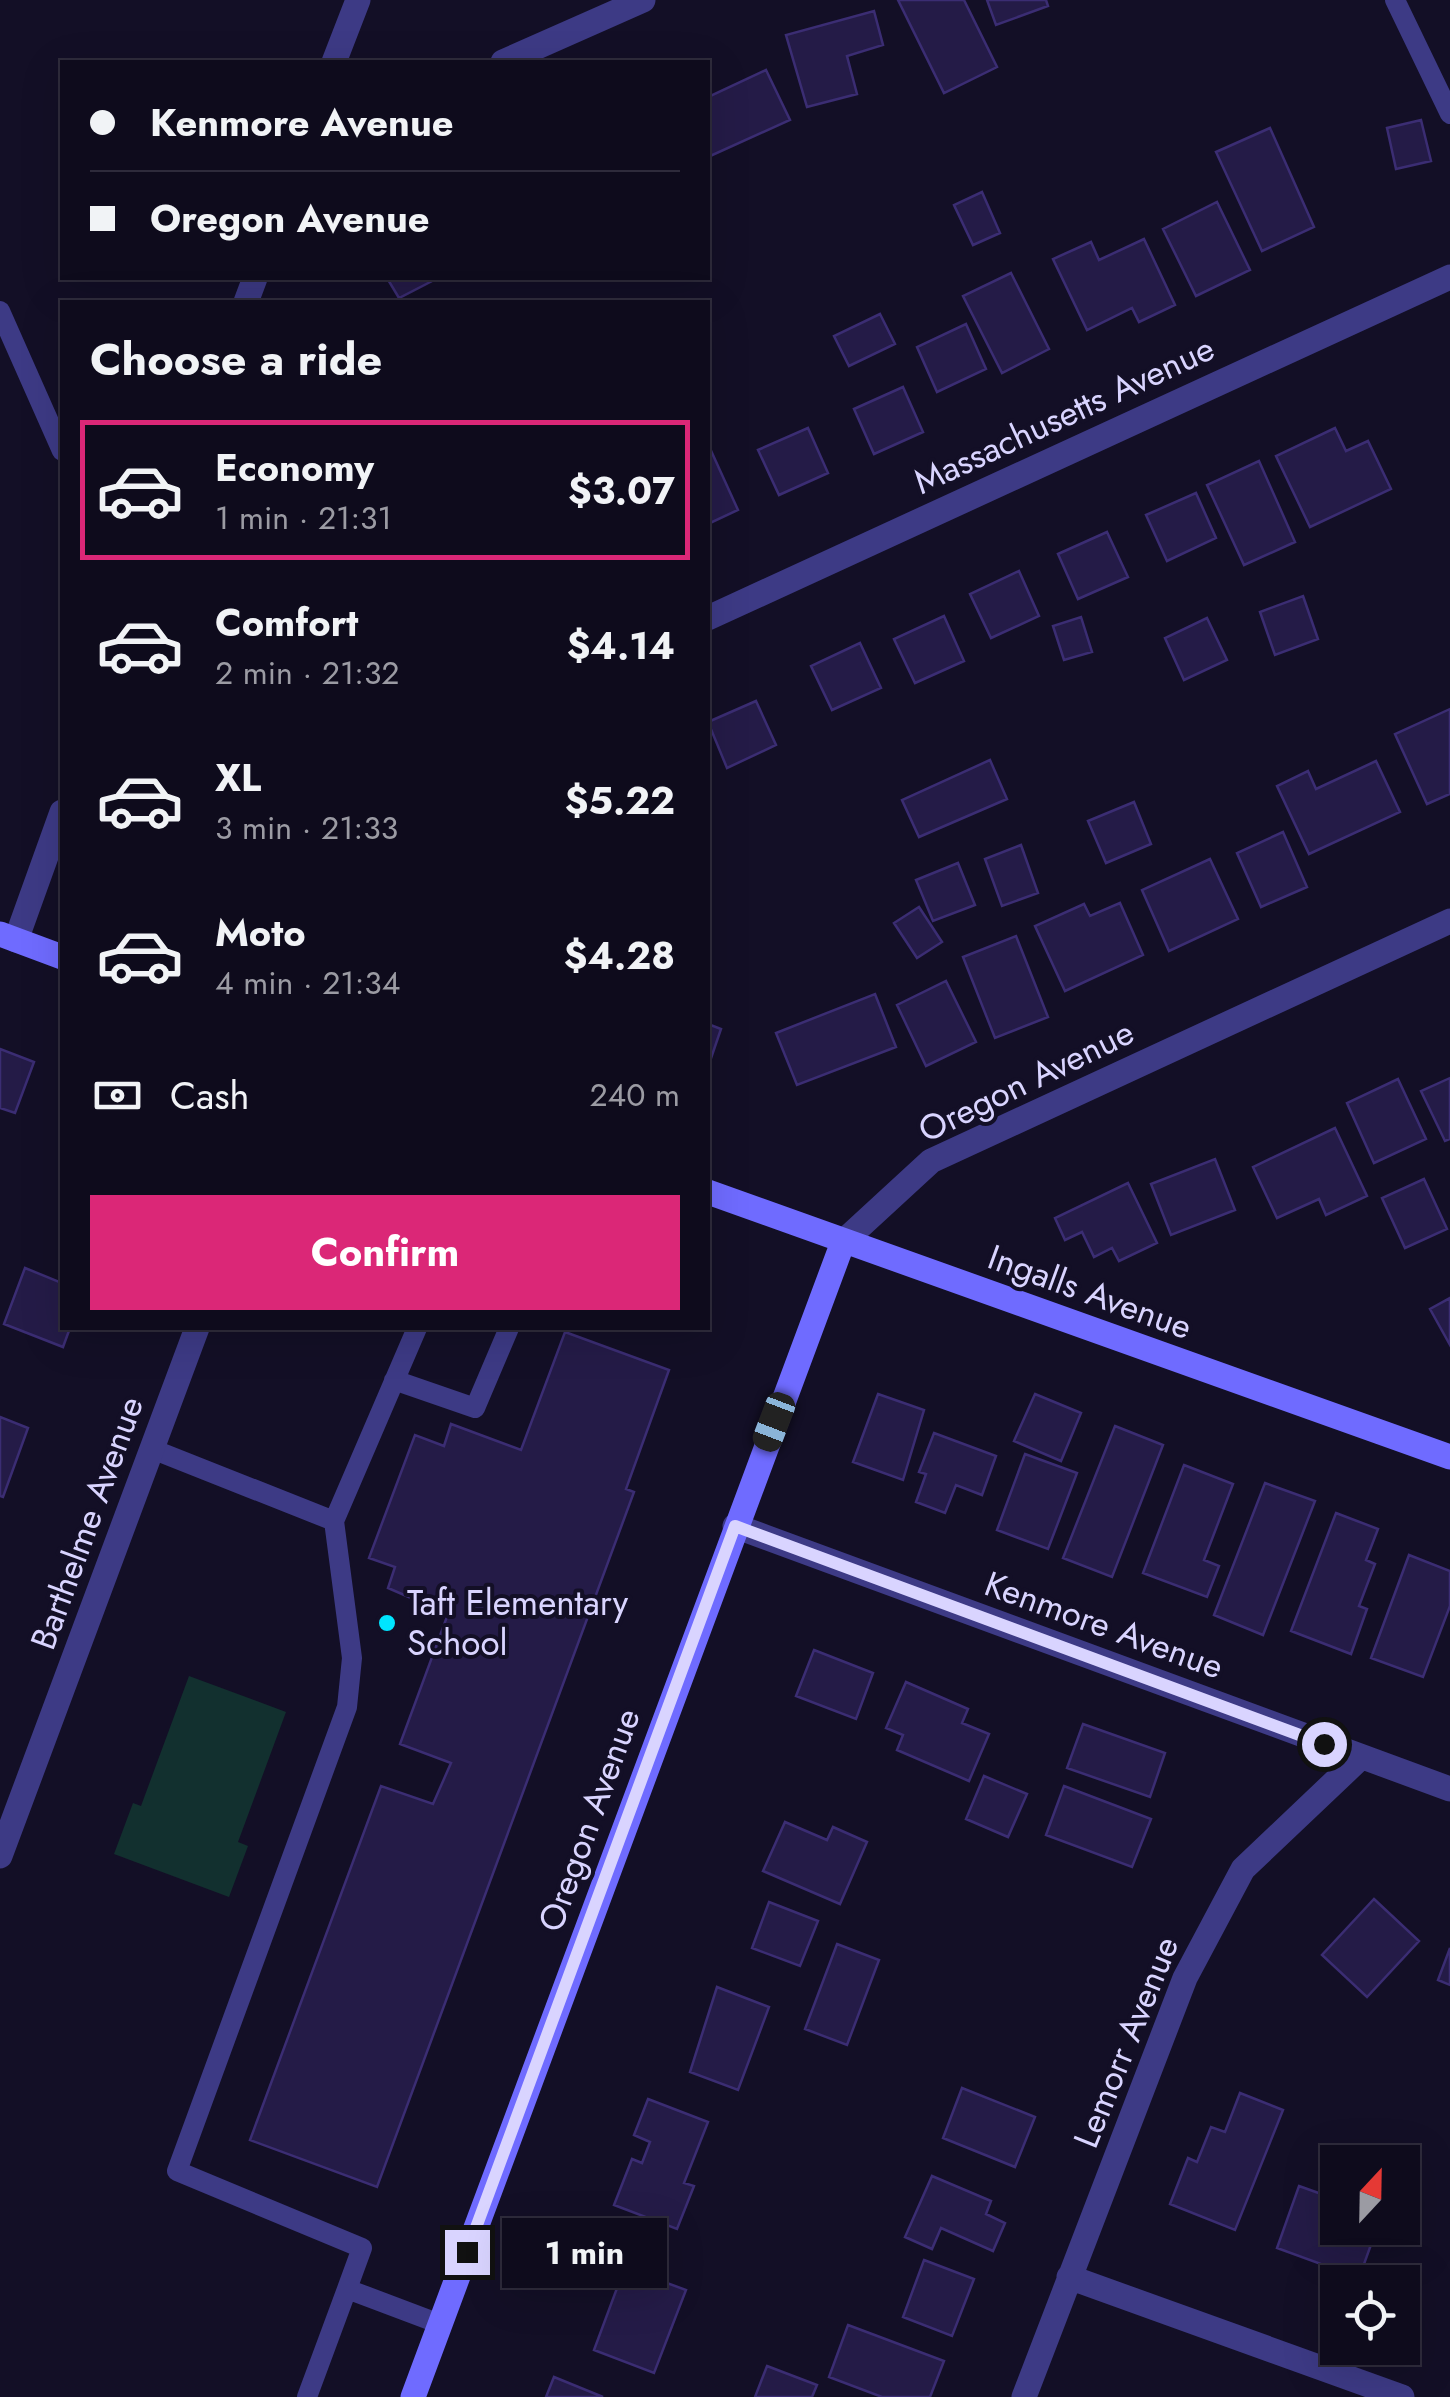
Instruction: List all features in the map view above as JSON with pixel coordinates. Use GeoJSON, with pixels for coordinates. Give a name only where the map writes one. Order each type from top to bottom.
{"type":"FeatureCollection","features":[{"type":"Feature","properties":{"kind":"street"},"geometry":{"type":"LineString","coordinates":[[335,60],[358,0]]}},
{"type":"Feature","properties":{"kind":"street"},"geometry":{"type":"LineString","coordinates":[[508,60],[643,0]]}},
{"type":"Feature","properties":{"kind":"street","name":"Massachusetts Avenue"},"geometry":{"type":"LineString","coordinates":[[710,617],[1450,277]]}},
{"type":"Feature","properties":{"kind":"street"},"geometry":{"type":"LineString","coordinates":[[60,817],[8,937],[60,956]]}},
{"type":"Feature","properties":{"kind":"street","name":"Oregon Avenue"},"geometry":{"type":"LineString","coordinates":[[413,2397],[843,1242],[931,1162],[1450,921]]}},
{"type":"Feature","properties":{"kind":"street","name":"Ingalls Avenue"},"geometry":{"type":"LineString","coordinates":[[710,1193],[1450,1457]]}},
{"type":"Feature","properties":{"kind":"street","name":"Barthelme Avenue"},"geometry":{"type":"LineString","coordinates":[[0,1856],[196,1330]]}},
{"type":"Feature","properties":{"kind":"street","name":"Kenmore Avenue"},"geometry":{"type":"LineString","coordinates":[[735,1526],[1450,1789]]}},
{"type":"Feature","properties":{"kind":"street","name":"Lemorr Avenue"},"geometry":{"type":"LineString","coordinates":[[1024,2397],[1185,1978],[1243,1869],[1361,1757]]}},
{"type":"Feature","properties":{"kind":"street"},"geometry":{"type":"LineString","coordinates":[[1069,2277],[1402,2397]]}},
{"type":"Feature","properties":{"kind":"lane"},"geometry":{"type":"LineString","coordinates":[[1396,0],[1450,114]]}},
{"type":"Feature","properties":{"kind":"lane"},"geometry":{"type":"LineString","coordinates":[[0,312],[60,447]]}},
{"type":"Feature","properties":{"kind":"lane"},"geometry":{"type":"LineString","coordinates":[[307,2397],[362,2248],[177,2171],[347,1707],[352,1658],[334,1522],[416,1330]]}},
{"type":"Feature","properties":{"kind":"lane"},"geometry":{"type":"LineString","coordinates":[[394,1380],[474,1408],[508,1330]]}},
{"type":"Feature","properties":{"kind":"lane"},"geometry":{"type":"LineString","coordinates":[[152,1449],[334,1522]]}},
{"type":"Feature","properties":{"kind":"lane"},"geometry":{"type":"LineString","coordinates":[[347,2290],[440,2324]]}},
{"type":"Feature","properties":{"kind":"green space"},"geometry":{"type":"Polygon","coordinates":[[[189,1676],[286,1712],[238,1842],[248,1846],[229,1897],[114,1854],[133,1803],[141,1806],[189,1676]]]}},
{"type":"Feature","properties":{"kind":"building"},"geometry":{"type":"Polygon","coordinates":[[[898,0],[964,0],[997,67],[944,93],[898,0]]]}},
{"type":"Feature","properties":{"kind":"building"},"geometry":{"type":"Polygon","coordinates":[[[987,0],[1046,0],[1048,6],[996,25],[987,0]]]}},
{"type":"Feature","properties":{"kind":"building"},"geometry":{"type":"Polygon","coordinates":[[[874,11],[883,45],[847,56],[857,94],[807,107],[786,35],[874,11]]]}},
{"type":"Feature","properties":{"kind":"building"},"geometry":{"type":"Polygon","coordinates":[[[766,70],[790,120],[710,156],[710,96],[766,70]]]}},
{"type":"Feature","properties":{"kind":"building"},"geometry":{"type":"Polygon","coordinates":[[[1421,120],[1431,161],[1396,169],[1387,128],[1421,120]]]}},
{"type":"Feature","properties":{"kind":"building"},"geometry":{"type":"Polygon","coordinates":[[[1270,128],[1314,227],[1262,251],[1216,152],[1270,128]]]}},
{"type":"Feature","properties":{"kind":"building"},"geometry":{"type":"Polygon","coordinates":[[[982,192],[1000,233],[973,245],[954,205],[982,192]]]}},
{"type":"Feature","properties":{"kind":"building"},"geometry":{"type":"Polygon","coordinates":[[[1217,202],[1250,270],[1196,296],[1163,229],[1217,202]]]}},
{"type":"Feature","properties":{"kind":"building"},"geometry":{"type":"Polygon","coordinates":[[[1144,239],[1175,305],[1139,322],[1132,308],[1087,330],[1053,259],[1091,242],[1099,260],[1144,239]]]}},
{"type":"Feature","properties":{"kind":"building"},"geometry":{"type":"Polygon","coordinates":[[[1011,273],[1049,349],[1002,373],[963,296],[1011,273]]]}},
{"type":"Feature","properties":{"kind":"building"},"geometry":{"type":"Polygon","coordinates":[[[388,280],[434,280],[399,298],[388,280]]]}},
{"type":"Feature","properties":{"kind":"building"},"geometry":{"type":"Polygon","coordinates":[[[880,314],[895,344],[849,366],[834,336],[880,314]]]}},
{"type":"Feature","properties":{"kind":"building"},"geometry":{"type":"Polygon","coordinates":[[[966,324],[986,369],[937,392],[917,347],[966,324]]]}},
{"type":"Feature","properties":{"kind":"building"},"geometry":{"type":"Polygon","coordinates":[[[903,387],[923,432],[874,454],[854,409],[903,387]]]}},
{"type":"Feature","properties":{"kind":"building"},"geometry":{"type":"Polygon","coordinates":[[[808,428],[828,473],[779,495],[758,450],[808,428]]]}},
{"type":"Feature","properties":{"kind":"building"},"geometry":{"type":"Polygon","coordinates":[[[1335,428],[1346,451],[1368,441],[1391,489],[1310,527],[1276,456],[1335,428]]]}},
{"type":"Feature","properties":{"kind":"building"},"geometry":{"type":"Polygon","coordinates":[[[710,448],[738,510],[710,523],[710,448]]]}},
{"type":"Feature","properties":{"kind":"building"},"geometry":{"type":"Polygon","coordinates":[[[1259,461],[1295,542],[1244,565],[1207,485],[1259,461]]]}},
{"type":"Feature","properties":{"kind":"building"},"geometry":{"type":"Polygon","coordinates":[[[1196,493],[1216,538],[1167,561],[1146,515],[1196,493]]]}},
{"type":"Feature","properties":{"kind":"building"},"geometry":{"type":"Polygon","coordinates":[[[1107,532],[1128,577],[1078,599],[1058,554],[1107,532]]]}},
{"type":"Feature","properties":{"kind":"building"},"geometry":{"type":"Polygon","coordinates":[[[1019,571],[1039,616],[991,638],[970,594],[1019,571]]]}},
{"type":"Feature","properties":{"kind":"building"},"geometry":{"type":"Polygon","coordinates":[[[1303,596],[1318,639],[1275,655],[1260,612],[1303,596]]]}},
{"type":"Feature","properties":{"kind":"building"},"geometry":{"type":"Polygon","coordinates":[[[944,616],[964,661],[915,683],[894,639],[944,616]]]}},
{"type":"Feature","properties":{"kind":"building"},"geometry":{"type":"Polygon","coordinates":[[[1081,617],[1092,652],[1064,660],[1053,626],[1081,617]]]}},
{"type":"Feature","properties":{"kind":"building"},"geometry":{"type":"Polygon","coordinates":[[[1207,618],[1227,660],[1184,680],[1165,638],[1207,618]]]}},
{"type":"Feature","properties":{"kind":"building"},"geometry":{"type":"Polygon","coordinates":[[[860,643],[881,688],[832,710],[811,666],[860,643]]]}},
{"type":"Feature","properties":{"kind":"building"},"geometry":{"type":"Polygon","coordinates":[[[756,701],[776,745],[727,768],[710,721],[756,701]]]}},
{"type":"Feature","properties":{"kind":"building"},"geometry":{"type":"Polygon","coordinates":[[[1450,709],[1450,794],[1427,804],[1395,734],[1450,709]]]}},
{"type":"Feature","properties":{"kind":"building"},"geometry":{"type":"Polygon","coordinates":[[[990,760],[1007,799],[919,837],[902,800],[990,760]]]}},
{"type":"Feature","properties":{"kind":"building"},"geometry":{"type":"Polygon","coordinates":[[[1376,761],[1400,812],[1309,854],[1277,786],[1308,771],[1316,789],[1376,761]]]}},
{"type":"Feature","properties":{"kind":"building"},"geometry":{"type":"Polygon","coordinates":[[[1134,802],[1151,844],[1106,863],[1088,821],[1134,802]]]}},
{"type":"Feature","properties":{"kind":"building"},"geometry":{"type":"Polygon","coordinates":[[[1283,832],[1307,887],[1261,907],[1237,853],[1283,832]]]}},
{"type":"Feature","properties":{"kind":"building"},"geometry":{"type":"Polygon","coordinates":[[[1021,845],[1038,893],[1002,906],[985,859],[1021,845]]]}},
{"type":"Feature","properties":{"kind":"building"},"geometry":{"type":"Polygon","coordinates":[[[1210,859],[1238,919],[1169,951],[1142,890],[1210,859]]]}},
{"type":"Feature","properties":{"kind":"building"},"geometry":{"type":"Polygon","coordinates":[[[958,863],[975,905],[933,921],[916,880],[958,863]]]}},
{"type":"Feature","properties":{"kind":"building"},"geometry":{"type":"Polygon","coordinates":[[[1120,903],[1143,955],[1065,991],[1035,926],[1084,904],[1090,916],[1120,903]]]}},
{"type":"Feature","properties":{"kind":"building"},"geometry":{"type":"Polygon","coordinates":[[[919,907],[942,942],[917,958],[894,923],[919,907]]]}},
{"type":"Feature","properties":{"kind":"building"},"geometry":{"type":"Polygon","coordinates":[[[1016,936],[1048,1017],[995,1038],[963,957],[1016,936]]]}},
{"type":"Feature","properties":{"kind":"building"},"geometry":{"type":"Polygon","coordinates":[[[946,981],[976,1042],[926,1066],[897,1005],[946,981]]]}},
{"type":"Feature","properties":{"kind":"building"},"geometry":{"type":"Polygon","coordinates":[[[875,994],[896,1047],[797,1085],[776,1033],[875,994]]]}},
{"type":"Feature","properties":{"kind":"building"},"geometry":{"type":"Polygon","coordinates":[[[710,1025],[721,1029],[710,1061],[710,1025]]]}},
{"type":"Feature","properties":{"kind":"building"},"geometry":{"type":"Polygon","coordinates":[[[0,1049],[34,1062],[15,1113],[0,1108],[0,1049]]]}},
{"type":"Feature","properties":{"kind":"building"},"geometry":{"type":"Polygon","coordinates":[[[1450,1078],[1450,1139],[1445,1141],[1421,1091],[1450,1078]]]}},
{"type":"Feature","properties":{"kind":"building"},"geometry":{"type":"Polygon","coordinates":[[[1398,1079],[1426,1139],[1374,1163],[1347,1103],[1398,1079]]]}},
{"type":"Feature","properties":{"kind":"building"},"geometry":{"type":"Polygon","coordinates":[[[1335,1128],[1367,1196],[1326,1215],[1319,1199],[1277,1218],[1253,1167],[1335,1128]]]}},
{"type":"Feature","properties":{"kind":"building"},"geometry":{"type":"Polygon","coordinates":[[[1215,1159],[1235,1210],[1171,1235],[1151,1184],[1215,1159]]]}},
{"type":"Feature","properties":{"kind":"building"},"geometry":{"type":"Polygon","coordinates":[[[1424,1179],[1447,1229],[1405,1248],[1382,1198],[1424,1179]]]}},
{"type":"Feature","properties":{"kind":"building"},"geometry":{"type":"Polygon","coordinates":[[[1128,1183],[1157,1243],[1119,1261],[1112,1248],[1094,1257],[1082,1232],[1065,1240],[1055,1218],[1128,1183]]]}},
{"type":"Feature","properties":{"kind":"building"},"geometry":{"type":"Polygon","coordinates":[[[25,1268],[60,1282],[60,1330],[69,1330],[63,1347],[4,1324],[25,1268]]]}},
{"type":"Feature","properties":{"kind":"building"},"geometry":{"type":"Polygon","coordinates":[[[1450,1298],[1450,1345],[1430,1309],[1450,1298]]]}},
{"type":"Feature","properties":{"kind":"building"},"geometry":{"type":"Polygon","coordinates":[[[565,1332],[669,1370],[626,1489],[634,1492],[377,2187],[250,2140],[381,1786],[433,1804],[451,1763],[400,1744],[448,1614],[388,1588],[395,1567],[369,1558],[415,1435],[444,1446],[451,1424],[521,1450],[565,1332]]]}},
{"type":"Feature","properties":{"kind":"building"},"geometry":{"type":"Polygon","coordinates":[[[878,1394],[924,1410],[903,1480],[853,1462],[878,1394]]]}},
{"type":"Feature","properties":{"kind":"building"},"geometry":{"type":"Polygon","coordinates":[[[1035,1394],[1081,1413],[1061,1461],[1014,1441],[1035,1394]]]}},
{"type":"Feature","properties":{"kind":"building"},"geometry":{"type":"Polygon","coordinates":[[[0,1417],[28,1428],[3,1497],[0,1496],[0,1417]]]}},
{"type":"Feature","properties":{"kind":"building"},"geometry":{"type":"Polygon","coordinates":[[[1115,1426],[1163,1445],[1112,1577],[1063,1558],[1115,1426]]]}},
{"type":"Feature","properties":{"kind":"building"},"geometry":{"type":"Polygon","coordinates":[[[934,1433],[996,1456],[982,1495],[956,1485],[945,1513],[916,1502],[926,1474],[919,1472],[934,1433]]]}},
{"type":"Feature","properties":{"kind":"building"},"geometry":{"type":"Polygon","coordinates":[[[1025,1454],[1077,1473],[1048,1549],[997,1530],[1025,1454]]]}},
{"type":"Feature","properties":{"kind":"building"},"geometry":{"type":"Polygon","coordinates":[[[1184,1465],[1233,1484],[1204,1560],[1219,1566],[1207,1597],[1143,1573],[1184,1465]]]}},
{"type":"Feature","properties":{"kind":"building"},"geometry":{"type":"Polygon","coordinates":[[[1265,1483],[1315,1501],[1263,1635],[1214,1615],[1265,1483]]]}},
{"type":"Feature","properties":{"kind":"building"},"geometry":{"type":"Polygon","coordinates":[[[1336,1513],[1378,1529],[1366,1560],[1375,1564],[1359,1606],[1367,1609],[1351,1654],[1291,1631],[1336,1513]]]}},
{"type":"Feature","properties":{"kind":"building"},"geometry":{"type":"Polygon","coordinates":[[[1409,1555],[1450,1571],[1450,1606],[1423,1677],[1371,1658],[1409,1555]]]}},
{"type":"Feature","properties":{"kind":"building"},"geometry":{"type":"Polygon","coordinates":[[[814,1650],[873,1673],[856,1719],[796,1696],[814,1650]]]}},
{"type":"Feature","properties":{"kind":"building"},"geometry":{"type":"Polygon","coordinates":[[[906,1682],[968,1709],[962,1723],[989,1734],[969,1781],[897,1750],[903,1735],[886,1728],[906,1682]]]}},
{"type":"Feature","properties":{"kind":"building"},"geometry":{"type":"Polygon","coordinates":[[[1083,1724],[1165,1753],[1150,1797],[1067,1768],[1083,1724]]]}},
{"type":"Feature","properties":{"kind":"building"},"geometry":{"type":"Polygon","coordinates":[[[984,1776],[1027,1794],[1008,1837],[966,1819],[984,1776]]]}},
{"type":"Feature","properties":{"kind":"building"},"geometry":{"type":"Polygon","coordinates":[[[1064,1786],[1151,1819],[1132,1867],[1046,1835],[1064,1786]]]}},
{"type":"Feature","properties":{"kind":"building"},"geometry":{"type":"Polygon","coordinates":[[[785,1822],[827,1840],[833,1827],[867,1842],[840,1904],[763,1871],[785,1822]]]}},
{"type":"Feature","properties":{"kind":"building"},"geometry":{"type":"Polygon","coordinates":[[[1374,1899],[1419,1941],[1367,1997],[1322,1955],[1374,1899]]]}},
{"type":"Feature","properties":{"kind":"building"},"geometry":{"type":"Polygon","coordinates":[[[769,1902],[818,1921],[800,1966],[752,1948],[769,1902]]]}},
{"type":"Feature","properties":{"kind":"building"},"geometry":{"type":"Polygon","coordinates":[[[837,1944],[879,1960],[847,2045],[805,2029],[837,1944]]]}},
{"type":"Feature","properties":{"kind":"building"},"geometry":{"type":"Polygon","coordinates":[[[1450,1948],[1450,1985],[1438,1980],[1450,1948]]]}},
{"type":"Feature","properties":{"kind":"building"},"geometry":{"type":"Polygon","coordinates":[[[717,1987],[769,2007],[738,2090],[690,2072],[717,1987]]]}},
{"type":"Feature","properties":{"kind":"building"},"geometry":{"type":"Polygon","coordinates":[[[962,2088],[1035,2117],[1015,2167],[943,2138],[962,2088]]]}},
{"type":"Feature","properties":{"kind":"building"},"geometry":{"type":"Polygon","coordinates":[[[1240,2093],[1283,2110],[1235,2230],[1170,2204],[1188,2158],[1197,2162],[1211,2127],[1225,2132],[1240,2093]]]}},
{"type":"Feature","properties":{"kind":"building"},"geometry":{"type":"Polygon","coordinates":[[[648,2099],[708,2122],[684,2183],[694,2186],[677,2229],[614,2205],[632,2159],[642,2163],[650,2142],[634,2135],[648,2099]]]}},
{"type":"Feature","properties":{"kind":"building"},"geometry":{"type":"Polygon","coordinates":[[[932,2176],[991,2201],[986,2214],[1005,2223],[993,2251],[941,2228],[932,2249],[905,2237],[932,2176]]]}},
{"type":"Feature","properties":{"kind":"building"},"geometry":{"type":"Polygon","coordinates":[[[1299,2186],[1320,2194],[1320,2245],[1371,2245],[1364,2265],[1323,2265],[1277,2248],[1299,2186]]]}},
{"type":"Feature","properties":{"kind":"building"},"geometry":{"type":"Polygon","coordinates":[[[624,2233],[667,2249],[656,2279],[686,2290],[654,2373],[594,2350],[626,2264],[614,2260],[624,2233]]]}},
{"type":"Feature","properties":{"kind":"building"},"geometry":{"type":"Polygon","coordinates":[[[924,2260],[974,2279],[952,2336],[903,2317],[924,2260]]]}},
{"type":"Feature","properties":{"kind":"building"},"geometry":{"type":"Polygon","coordinates":[[[848,2325],[944,2361],[930,2397],[882,2397],[829,2377],[848,2325]]]}},
{"type":"Feature","properties":{"kind":"building"},"geometry":{"type":"Polygon","coordinates":[[[767,2366],[817,2385],[812,2397],[755,2397],[767,2366]]]}},
{"type":"Feature","properties":{"kind":"building"},"geometry":{"type":"Polygon","coordinates":[[[554,2377],[603,2397],[546,2397],[554,2377]]]}},
{"type":"Feature","properties":{"kind":"place","name":"Taft Elementary School"},"geometry":{"type":"Point","coordinates":[387,1623]}},
{"type":"Feature","properties":{"kind":"route"},"geometry":{"type":"LineString","coordinates":[[467,2252],[735,1526],[1324,1744]]}}]}
